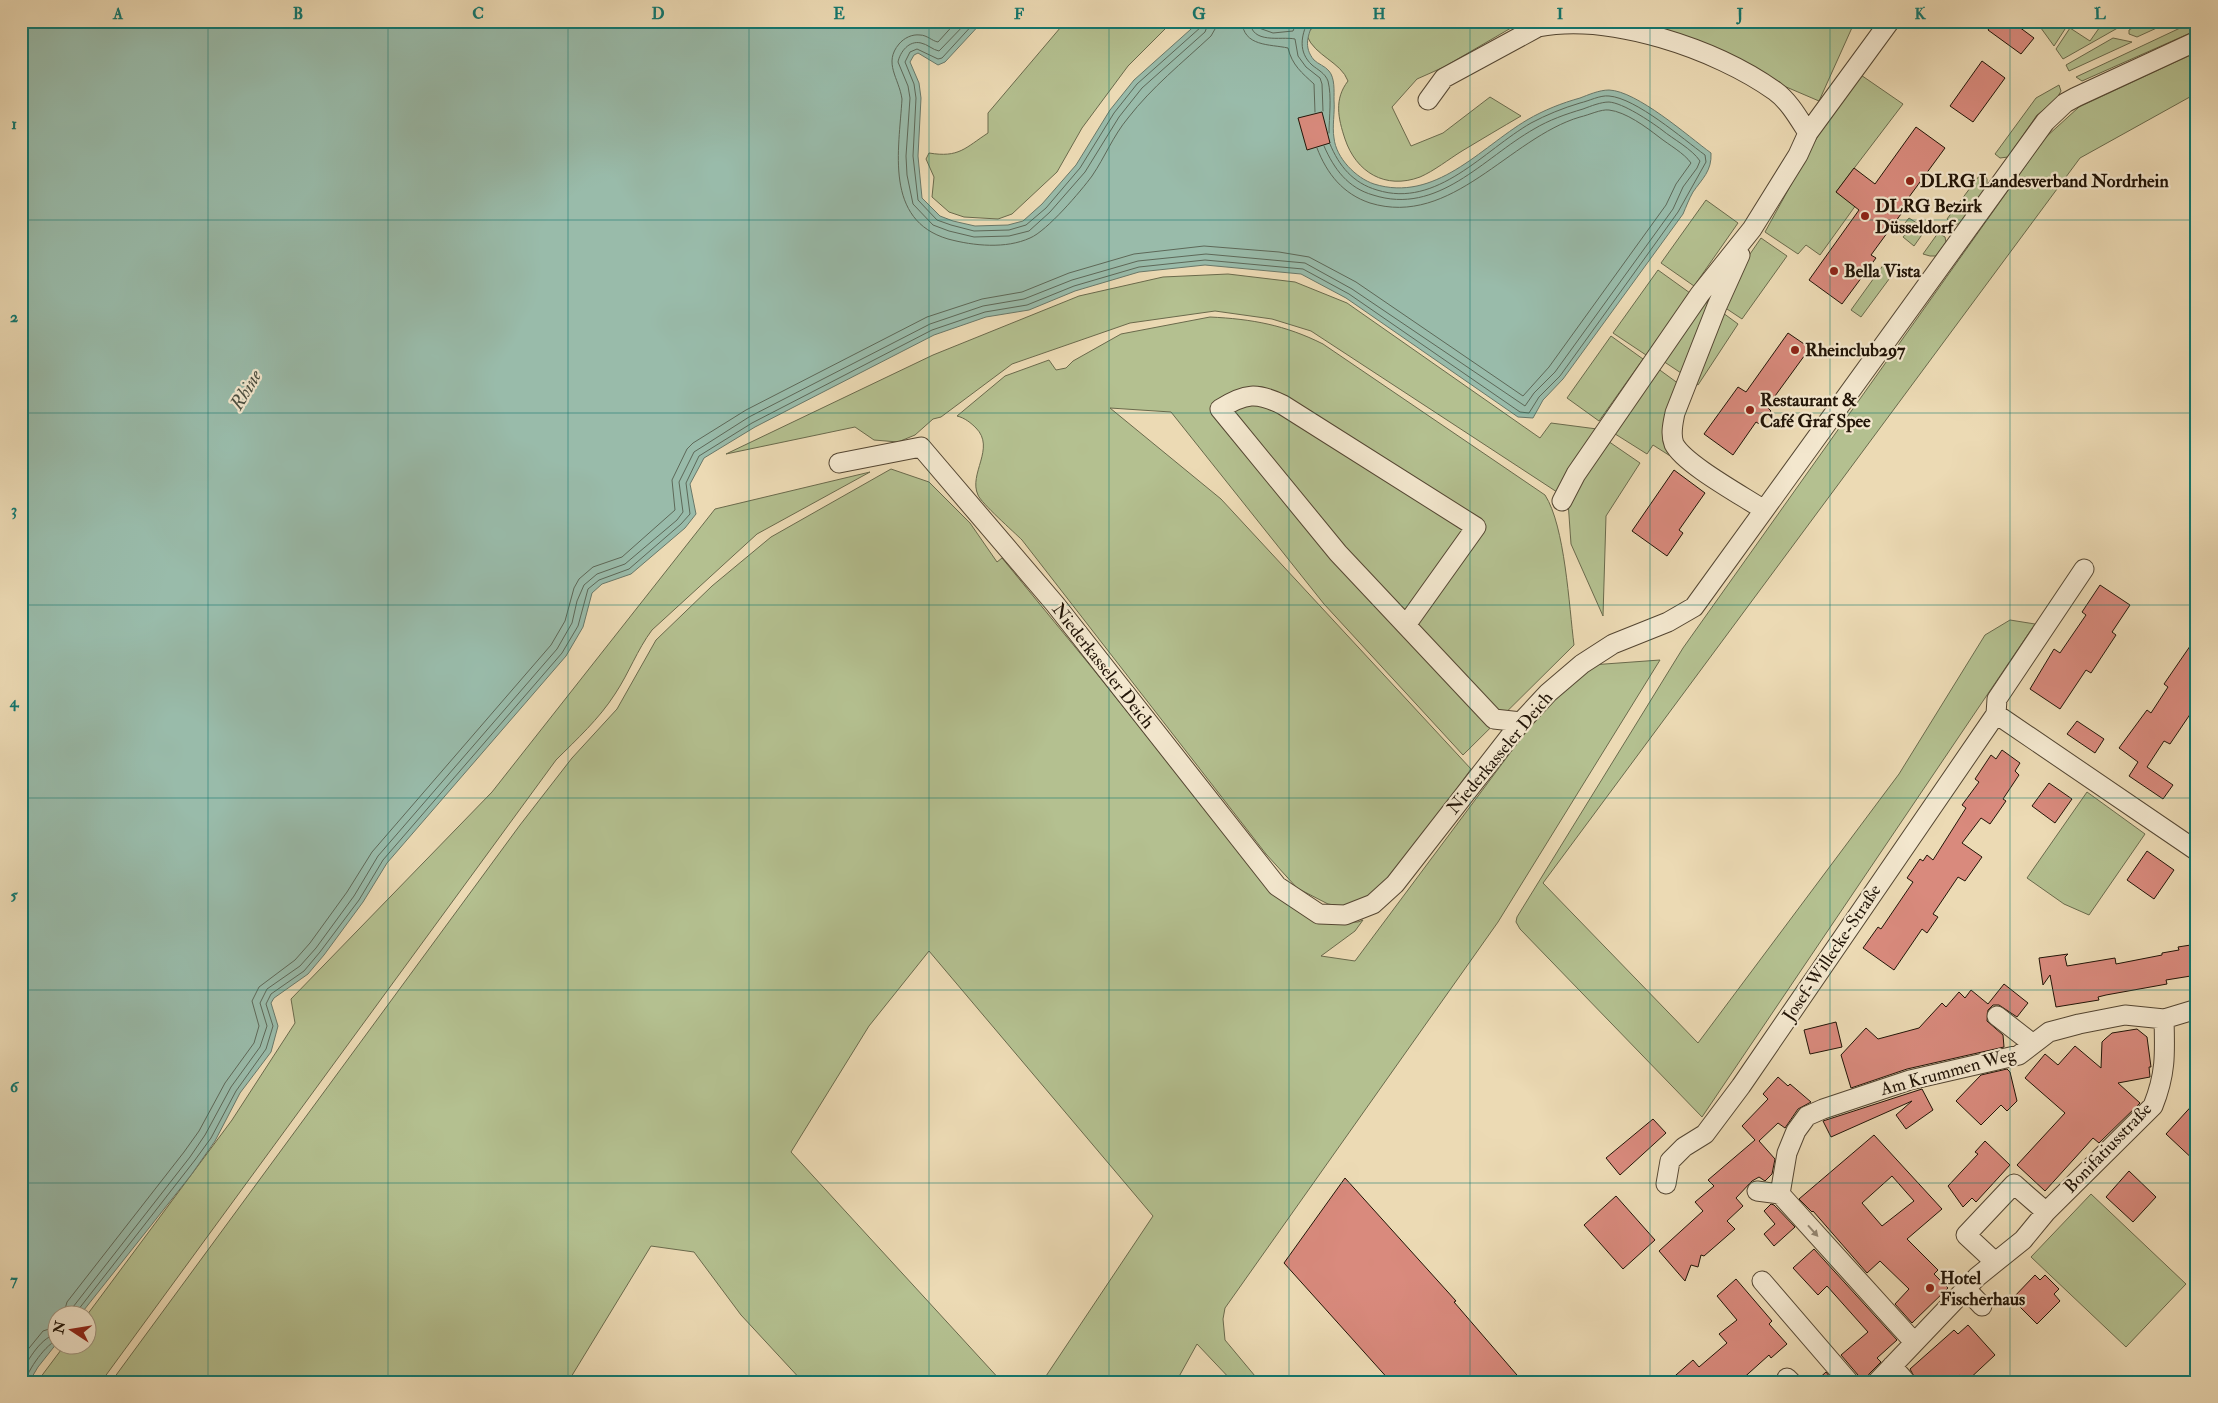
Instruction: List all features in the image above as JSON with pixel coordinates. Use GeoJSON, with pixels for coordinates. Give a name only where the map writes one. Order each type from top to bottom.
{"type":"FeatureCollection","features":[{"type":"Feature","properties":{"kind":"street"},"geometry":{"type":"LineString","coordinates":[[1562,501],[1576,474],[1700,294],[1752,229],[1798,156],[1808,133],[1890,21]]}},
{"type":"Feature","properties":{"kind":"street"},"geometry":{"type":"LineString","coordinates":[[1428,100],[1444,78],[1538,27],[1554,24],[1594,26],[1646,34],[1669,40],[1740,71],[1777,92],[1795,113],[1808,133]]}},
{"type":"Feature","properties":{"kind":"street","name":"Niederkasseler Deich"},"geometry":{"type":"LineString","coordinates":[[839,463],[921,448],[1055,604],[1277,886],[1320,914],[1346,915],[1373,904],[1395,884],[1521,722],[1548,694],[1582,664],[1614,644],[1668,622],[1694,606],[2046,122],[2065,104],[2076,97],[2197,41]]}},
{"type":"Feature","properties":{"kind":"street"},"geometry":{"type":"LineString","coordinates":[[1752,229],[1717,306],[1675,413],[1672,430],[1674,443],[1690,461],[1764,510]]}},
{"type":"Feature","properties":{"kind":"street"},"geometry":{"type":"LineString","coordinates":[[1406,625],[1476,527],[1270,398],[1252,395],[1236,399],[1220,409],[1338,553],[1494,719],[1521,722]]}},
{"type":"Feature","properties":{"kind":"street","name":"Josef-Willecke-Straße"},"geometry":{"type":"LineString","coordinates":[[1666,1184],[1670,1161],[1684,1147],[1705,1134],[1741,1086],[1996,714],[1997,699],[2084,569]]}},
{"type":"Feature","properties":{"kind":"street"},"geometry":{"type":"LineString","coordinates":[[1996,714],[2197,851]]}},
{"type":"Feature","properties":{"kind":"street","name":"Am Krummen Weg"},"geometry":{"type":"LineString","coordinates":[[1780,1194],[1787,1154],[1796,1131],[1807,1116],[1910,1080],[2019,1055],[2049,1032],[2125,1015],[2164,1019],[2197,1009]]}},
{"type":"Feature","properties":{"kind":"street"},"geometry":{"type":"LineString","coordinates":[[1997,1016],[2033,1044]]}},
{"type":"Feature","properties":{"kind":"street","name":"Bonifatiusstraße"},"geometry":{"type":"LineString","coordinates":[[1877,1382],[1966,1289],[2023,1240],[2046,1212],[2153,1106],[2162,1084],[2165,1054],[2164,1019]]}},
{"type":"Feature","properties":{"kind":"street"},"geometry":{"type":"LineString","coordinates":[[1996,1262],[1966,1235],[2014,1184],[2046,1212]]}},
{"type":"Feature","properties":{"kind":"street"},"geometry":{"type":"LineString","coordinates":[[1757,1191],[1780,1194],[1914,1342]]}},
{"type":"Feature","properties":{"kind":"street"},"geometry":{"type":"LineString","coordinates":[[1762,1281],[1849,1382]]}},
{"type":"Feature","properties":{"kind":"street"},"geometry":{"type":"LineString","coordinates":[[1966,1289],[1982,1306]]}},
{"type":"Feature","properties":{"kind":"street"},"geometry":{"type":"LineString","coordinates":[[1892,1366],[1906,1382]]}},
{"type":"Feature","properties":{"kind":"shaded area"},"geometry":{"type":"Polygon","coordinates":[[[1066,21],[1173,21],[1128,66],[1082,128],[1057,172],[1012,214],[998,219],[964,217],[949,212],[932,197],[934,177],[926,159],[929,153],[955,153],[988,133],[988,113],[1066,21]]]}},
{"type":"Feature","properties":{"kind":"shaded area"},"geometry":{"type":"Polygon","coordinates":[[[1323,21],[1523,21],[1444,67],[1417,79],[1392,107],[1411,146],[1443,133],[1490,97],[1521,116],[1420,177],[1395,181],[1374,175],[1356,161],[1345,139],[1339,116],[1339,102],[1348,81],[1345,74],[1316,49],[1307,36],[1310,30],[1323,21]]]}},
{"type":"Feature","properties":{"kind":"shaded area"},"geometry":{"type":"Polygon","coordinates":[[[1601,21],[1855,21],[1819,101],[1667,36],[1601,21]]]}},
{"type":"Feature","properties":{"kind":"shaded area"},"geometry":{"type":"Polygon","coordinates":[[[2040,21],[2059,21],[2067,26],[2054,46],[2038,24],[2040,21]]]}},
{"type":"Feature","properties":{"kind":"shaded area"},"geometry":{"type":"Polygon","coordinates":[[[2104,21],[2130,21],[2063,59],[2056,49],[2070,28],[2090,41],[2104,21]]]}},
{"type":"Feature","properties":{"kind":"shaded area"},"geometry":{"type":"Polygon","coordinates":[[[2145,21],[2172,21],[2137,37],[2129,34],[2129,30],[2145,21]]]}},
{"type":"Feature","properties":{"kind":"shaded area"},"geometry":{"type":"Polygon","coordinates":[[[2197,21],[2197,30],[2082,81],[2076,77],[2197,21]]]}},
{"type":"Feature","properties":{"kind":"shaded area"},"geometry":{"type":"Polygon","coordinates":[[[2113,38],[2132,42],[2069,71],[2066,65],[2113,38]]]}},
{"type":"Feature","properties":{"kind":"shaded area"},"geometry":{"type":"Polygon","coordinates":[[[2197,52],[2197,93],[2080,158],[1543,883],[1698,1043],[1899,774],[1985,635],[2010,620],[2035,624],[1702,1117],[1520,929],[1516,922],[1517,917],[1683,648],[2046,137],[2079,107],[2197,52]]]}},
{"type":"Feature","properties":{"kind":"shaded area"},"geometry":{"type":"Polygon","coordinates":[[[1858,73],[1903,104],[1836,192],[1842,196],[1861,198],[1820,255],[1806,245],[1798,254],[1765,232],[1820,132],[1858,73]]]}},
{"type":"Feature","properties":{"kind":"shaded area"},"geometry":{"type":"Polygon","coordinates":[[[2059,85],[2061,91],[2056,100],[2037,115],[2008,157],[2000,158],[1995,154],[2036,98],[2059,85]]]}},
{"type":"Feature","properties":{"kind":"shaded area"},"geometry":{"type":"Polygon","coordinates":[[[1982,172],[1987,179],[1987,187],[1959,224],[1954,224],[1947,219],[1982,172]]]}},
{"type":"Feature","properties":{"kind":"shaded area"},"geometry":{"type":"Polygon","coordinates":[[[1706,200],[1738,223],[1694,286],[1661,263],[1706,200]]]}},
{"type":"Feature","properties":{"kind":"shaded area"},"geometry":{"type":"Polygon","coordinates":[[[1909,218],[1926,229],[1914,246],[1903,237],[1911,227],[1905,223],[1909,218]]]}},
{"type":"Feature","properties":{"kind":"shaded area"},"geometry":{"type":"Polygon","coordinates":[[[1938,233],[1945,237],[1946,242],[1936,256],[1923,254],[1938,233]]]}},
{"type":"Feature","properties":{"kind":"shaded area"},"geometry":{"type":"Polygon","coordinates":[[[1761,238],[1787,256],[1742,319],[1721,305],[1737,273],[1761,238]]]}},
{"type":"Feature","properties":{"kind":"shaded area"},"geometry":{"type":"Polygon","coordinates":[[[1884,264],[1895,271],[1861,317],[1851,310],[1884,264]]]}},
{"type":"Feature","properties":{"kind":"shaded area"},"geometry":{"type":"Polygon","coordinates":[[[1658,270],[1690,293],[1646,355],[1613,333],[1658,270]]]}},
{"type":"Feature","properties":{"kind":"shaded area"},"geometry":{"type":"Polygon","coordinates":[[[1228,274],[1295,282],[1347,303],[1540,438],[1551,423],[1597,429],[1560,494],[1311,331],[1272,319],[1215,311],[1130,323],[1012,364],[941,417],[933,419],[915,435],[898,442],[874,440],[855,427],[726,454],[933,355],[1079,296],[1163,277],[1228,274]]]}},
{"type":"Feature","properties":{"kind":"shaded area"},"geometry":{"type":"Polygon","coordinates":[[[1704,301],[1711,306],[1684,375],[1663,361],[1704,301]]]}},
{"type":"Feature","properties":{"kind":"shaded area"},"geometry":{"type":"Polygon","coordinates":[[[1719,310],[1738,324],[1698,385],[1691,380],[1719,310]]]}},
{"type":"Feature","properties":{"kind":"shaded area"},"geometry":{"type":"Polygon","coordinates":[[[1210,317],[1240,319],[1268,324],[1309,337],[1323,344],[1545,495],[1552,509],[1562,546],[1574,645],[1463,755],[1324,604],[1171,412],[1110,408],[1221,499],[1471,769],[1401,866],[1371,895],[1346,907],[1328,904],[1297,888],[1266,854],[1022,540],[980,499],[976,487],[976,478],[983,452],[981,436],[970,423],[957,416],[1005,376],[1049,360],[1056,370],[1066,368],[1073,361],[1121,334],[1210,317]]]}},
{"type":"Feature","properties":{"kind":"shaded area"},"geometry":{"type":"Polygon","coordinates":[[[1611,336],[1643,359],[1599,421],[1567,398],[1611,336]]]}},
{"type":"Feature","properties":{"kind":"shaded area"},"geometry":{"type":"Polygon","coordinates":[[[1657,368],[1679,384],[1675,459],[1653,445],[1647,454],[1612,432],[1657,368]]]}},
{"type":"Feature","properties":{"kind":"shaded area"},"geometry":{"type":"Polygon","coordinates":[[[1605,439],[1640,463],[1606,516],[1603,616],[1571,544],[1568,501],[1605,439]]]}},
{"type":"Feature","properties":{"kind":"shaded area"},"geometry":{"type":"Polygon","coordinates":[[[891,469],[929,482],[970,523],[997,562],[1002,558],[1260,878],[1334,922],[1358,922],[1363,920],[1355,931],[1321,956],[1355,961],[1552,699],[1591,665],[1660,660],[1498,922],[1225,1308],[1223,1319],[1225,1340],[1260,1382],[1233,1382],[1197,1344],[1176,1382],[1042,1382],[1153,1216],[929,951],[869,1026],[791,1152],[1002,1382],[803,1382],[741,1315],[694,1252],[651,1246],[568,1382],[111,1382],[520,825],[572,758],[617,709],[656,640],[712,586],[771,537],[891,469]]]}},
{"type":"Feature","properties":{"kind":"shaded area"},"geometry":{"type":"Polygon","coordinates":[[[870,472],[757,534],[652,630],[609,703],[587,729],[556,760],[101,1382],[37,1382],[56,1356],[98,1356],[98,1306],[94,1306],[232,1120],[295,1023],[291,999],[492,792],[715,509],[870,472]]]}},
{"type":"Feature","properties":{"kind":"shaded area"},"geometry":{"type":"Polygon","coordinates":[[[2087,792],[2145,834],[2089,915],[2064,904],[2027,878],[2087,792]]]}},
{"type":"Feature","properties":{"kind":"shaded area"},"geometry":{"type":"Polygon","coordinates":[[[2091,1194],[2186,1284],[2126,1347],[2031,1257],[2091,1194]]]}},
{"type":"Feature","properties":{"kind":"water","name":"Rhine"},"geometry":{"type":"Polygon","coordinates":[[[21,21],[983,21],[945,62],[938,65],[918,53],[914,55],[910,62],[919,83],[921,98],[918,156],[922,198],[940,216],[975,226],[1008,225],[1023,221],[1042,204],[1076,165],[1110,110],[1134,80],[1200,21],[1257,21],[1273,28],[1291,27],[1295,21],[1314,21],[1308,36],[1308,46],[1314,60],[1327,69],[1332,77],[1334,89],[1333,133],[1336,145],[1348,166],[1360,177],[1374,184],[1396,188],[1417,186],[1437,179],[1456,170],[1533,116],[1605,90],[1620,92],[1648,106],[1711,153],[1708,170],[1693,192],[1683,214],[1563,379],[1543,400],[1533,418],[1518,417],[1346,298],[1301,274],[1205,265],[1139,272],[1075,291],[1029,310],[986,317],[934,335],[755,427],[704,458],[690,484],[696,514],[685,528],[631,574],[602,584],[592,593],[583,627],[566,656],[387,863],[363,902],[308,974],[274,998],[271,1003],[278,1026],[271,1052],[240,1093],[215,1141],[191,1175],[87,1306],[48,1306],[48,1354],[29,1382],[21,1382],[21,21]]]}},
{"type":"Feature","properties":{"kind":"building"},"geometry":{"type":"Polygon","coordinates":[[[1994,21],[2011,21],[2034,38],[2021,54],[1988,30],[1994,21]]]}},
{"type":"Feature","properties":{"kind":"building"},"geometry":{"type":"Polygon","coordinates":[[[1982,61],[2005,78],[1973,122],[1950,106],[1982,61]]]}},
{"type":"Feature","properties":{"kind":"building"},"geometry":{"type":"Polygon","coordinates":[[[1322,112],[1330,143],[1307,150],[1298,118],[1322,112]]]}},
{"type":"Feature","properties":{"kind":"building"},"geometry":{"type":"Polygon","coordinates":[[[1916,127],[1945,148],[1898,212],[1901,214],[1871,255],[1876,258],[1842,304],[1809,280],[1859,210],[1836,192],[1854,168],[1875,184],[1916,127]]]}},
{"type":"Feature","properties":{"kind":"building"},"geometry":{"type":"Polygon","coordinates":[[[1788,333],[1810,348],[1767,407],[1771,411],[1761,425],[1756,422],[1733,455],[1704,434],[1738,387],[1746,392],[1788,333]]]}},
{"type":"Feature","properties":{"kind":"building"},"geometry":{"type":"Polygon","coordinates":[[[1674,470],[1705,493],[1679,530],[1683,533],[1667,556],[1632,531],[1674,470]]]}},
{"type":"Feature","properties":{"kind":"building"},"geometry":{"type":"Polygon","coordinates":[[[2100,585],[2130,605],[2112,632],[2116,635],[2091,673],[2086,670],[2060,709],[2030,689],[2054,649],[2060,653],[2086,615],[2082,612],[2100,585]]]}},
{"type":"Feature","properties":{"kind":"building"},"geometry":{"type":"Polygon","coordinates":[[[2197,636],[2197,704],[2170,744],[2164,741],[2147,767],[2173,785],[2163,799],[2129,776],[2138,762],[2119,748],[2147,710],[2151,713],[2168,687],[2164,684],[2197,636]]]}},
{"type":"Feature","properties":{"kind":"building"},"geometry":{"type":"Polygon","coordinates":[[[2077,721],[2104,739],[2095,753],[2067,734],[2077,721]]]}},
{"type":"Feature","properties":{"kind":"building"},"geometry":{"type":"Polygon","coordinates":[[[2002,750],[2020,763],[2015,771],[2019,775],[2003,799],[2006,801],[1990,824],[1981,818],[1962,843],[1982,857],[1965,881],[1958,877],[1933,914],[1938,917],[1927,933],[1922,929],[1894,970],[1863,948],[1878,927],[1881,929],[1913,882],[1907,878],[1920,859],[1923,861],[1927,855],[1933,860],[1966,808],[1962,805],[1979,782],[1975,779],[1991,755],[1996,759],[2002,750]]]}},
{"type":"Feature","properties":{"kind":"building"},"geometry":{"type":"Polygon","coordinates":[[[2049,783],[2072,799],[2055,823],[2032,806],[2049,783]]]}},
{"type":"Feature","properties":{"kind":"building"},"geometry":{"type":"Polygon","coordinates":[[[2147,851],[2174,870],[2154,899],[2127,880],[2147,851]]]}},
{"type":"Feature","properties":{"kind":"building"},"geometry":{"type":"Polygon","coordinates":[[[2197,944],[2197,975],[2166,980],[2167,984],[2106,995],[2098,997],[2099,1000],[2056,1007],[2050,975],[2043,985],[2039,958],[2068,954],[2065,957],[2067,966],[2115,958],[2116,964],[2162,955],[2162,953],[2179,950],[2178,947],[2197,944]]]}},
{"type":"Feature","properties":{"kind":"building"},"geometry":{"type":"Polygon","coordinates":[[[2004,984],[2028,1003],[2017,1017],[1999,1005],[1993,1005],[1988,1010],[1987,1021],[2003,1035],[2004,1047],[1907,1069],[1851,1088],[1841,1055],[1866,1028],[1878,1039],[1919,1028],[1942,1003],[1946,1007],[1959,992],[1965,998],[1971,990],[1988,1004],[2004,984]]]}},
{"type":"Feature","properties":{"kind":"building"},"geometry":{"type":"Polygon","coordinates":[[[1836,1022],[1842,1047],[1810,1054],[1804,1030],[1836,1022]]]}},
{"type":"Feature","properties":{"kind":"building"},"geometry":{"type":"Polygon","coordinates":[[[2137,1029],[2147,1037],[2151,1067],[2149,1067],[2150,1077],[2118,1083],[2140,1103],[2099,1143],[2093,1138],[2045,1191],[2017,1165],[2065,1113],[2025,1078],[2045,1054],[2058,1065],[2075,1046],[2101,1068],[2102,1042],[2112,1033],[2137,1029]]]}},
{"type":"Feature","properties":{"kind":"building"},"geometry":{"type":"Polygon","coordinates":[[[2007,1069],[2010,1072],[2017,1101],[2007,1111],[2001,1105],[1981,1125],[1956,1101],[1981,1075],[2007,1069]]]}},
{"type":"Feature","properties":{"kind":"building"},"geometry":{"type":"Polygon","coordinates":[[[1778,1077],[1788,1086],[1790,1084],[1811,1102],[1798,1109],[1785,1128],[1778,1123],[1759,1141],[1775,1159],[1772,1174],[1765,1181],[1759,1177],[1752,1181],[1736,1198],[1743,1206],[1727,1221],[1735,1229],[1704,1256],[1701,1255],[1698,1267],[1691,1265],[1685,1281],[1659,1251],[1703,1211],[1695,1202],[1714,1186],[1708,1180],[1755,1140],[1742,1126],[1768,1099],[1763,1094],[1778,1077]]]}},
{"type":"Feature","properties":{"kind":"building"},"geometry":{"type":"Polygon","coordinates":[[[1922,1089],[1933,1110],[1906,1129],[1896,1115],[1912,1101],[1831,1137],[1823,1121],[1922,1089]]]}},
{"type":"Feature","properties":{"kind":"building"},"geometry":{"type":"Polygon","coordinates":[[[2197,1100],[2197,1163],[2166,1134],[2197,1100]]]}},
{"type":"Feature","properties":{"kind":"building"},"geometry":{"type":"Polygon","coordinates":[[[1653,1119],[1666,1133],[1620,1175],[1606,1158],[1653,1119]]]}},
{"type":"Feature","properties":{"kind":"building"},"geometry":{"type":"Polygon","coordinates":[[[1874,1135],[1942,1209],[1907,1239],[1938,1270],[1934,1274],[1948,1288],[1912,1323],[1895,1304],[1909,1289],[1880,1261],[1867,1273],[1813,1211],[1799,1199],[1874,1135]],[[1892,1176],[1862,1203],[1882,1226],[1914,1201],[1892,1176]]]}},
{"type":"Feature","properties":{"kind":"building"},"geometry":{"type":"Polygon","coordinates":[[[1985,1141],[2010,1165],[1976,1202],[1972,1198],[1963,1207],[1948,1186],[1978,1154],[1975,1152],[1985,1141]]]}},
{"type":"Feature","properties":{"kind":"building"},"geometry":{"type":"Polygon","coordinates":[[[2129,1171],[2156,1197],[2133,1222],[2106,1197],[2129,1171]]]}},
{"type":"Feature","properties":{"kind":"building"},"geometry":{"type":"Polygon","coordinates":[[[1345,1178],[1456,1301],[1454,1302],[1523,1382],[1391,1382],[1284,1263],[1345,1178]]]}},
{"type":"Feature","properties":{"kind":"building"},"geometry":{"type":"Polygon","coordinates":[[[1616,1196],[1655,1240],[1623,1269],[1584,1225],[1616,1196]]]}},
{"type":"Feature","properties":{"kind":"building"},"geometry":{"type":"Polygon","coordinates":[[[1771,1204],[1795,1227],[1774,1246],[1764,1234],[1775,1224],[1764,1211],[1771,1204]]]}},
{"type":"Feature","properties":{"kind":"building"},"geometry":{"type":"Polygon","coordinates":[[[1814,1249],[1897,1340],[1877,1358],[1881,1362],[1869,1374],[1866,1382],[1860,1382],[1858,1375],[1841,1355],[1868,1332],[1827,1286],[1818,1295],[1793,1268],[1814,1249]]]}},
{"type":"Feature","properties":{"kind":"building"},"geometry":{"type":"Polygon","coordinates":[[[2035,1275],[2040,1280],[2045,1275],[2059,1289],[2054,1294],[2060,1301],[2037,1324],[2012,1299],[2035,1275]]]}},
{"type":"Feature","properties":{"kind":"building"},"geometry":{"type":"Polygon","coordinates":[[[1736,1279],[1772,1321],[1769,1324],[1787,1344],[1771,1358],[1769,1355],[1739,1382],[1668,1382],[1693,1360],[1699,1367],[1727,1343],[1719,1334],[1737,1320],[1717,1296],[1736,1279]]]}},
{"type":"Feature","properties":{"kind":"building"},"geometry":{"type":"Polygon","coordinates":[[[1968,1325],[1995,1355],[1966,1382],[1960,1375],[1952,1382],[1917,1382],[1910,1369],[1954,1330],[1958,1334],[1968,1325]]]}},
{"type":"Feature","properties":{"kind":"building"},"geometry":{"type":"Polygon","coordinates":[[[1826,1372],[1834,1382],[1815,1382],[1826,1372]]]}},
{"type":"Feature","properties":{"kind":"place","name":"DLRG Landesverband Nordrhein"},"geometry":{"type":"Point","coordinates":[1910,181]}},
{"type":"Feature","properties":{"kind":"place","name":"DLRG Bezirk Düsseldorf"},"geometry":{"type":"Point","coordinates":[1865,216]}},
{"type":"Feature","properties":{"kind":"place","name":"Bella Vista"},"geometry":{"type":"Point","coordinates":[1834,271]}},
{"type":"Feature","properties":{"kind":"place","name":"Rheinclub297"},"geometry":{"type":"Point","coordinates":[1795,350]}},
{"type":"Feature","properties":{"kind":"place","name":"Restaurant & Café Graf Spee"},"geometry":{"type":"Point","coordinates":[1750,410]}},
{"type":"Feature","properties":{"kind":"place","name":"Hotel Fischerhaus"},"geometry":{"type":"Point","coordinates":[1930,1288]}}]}
